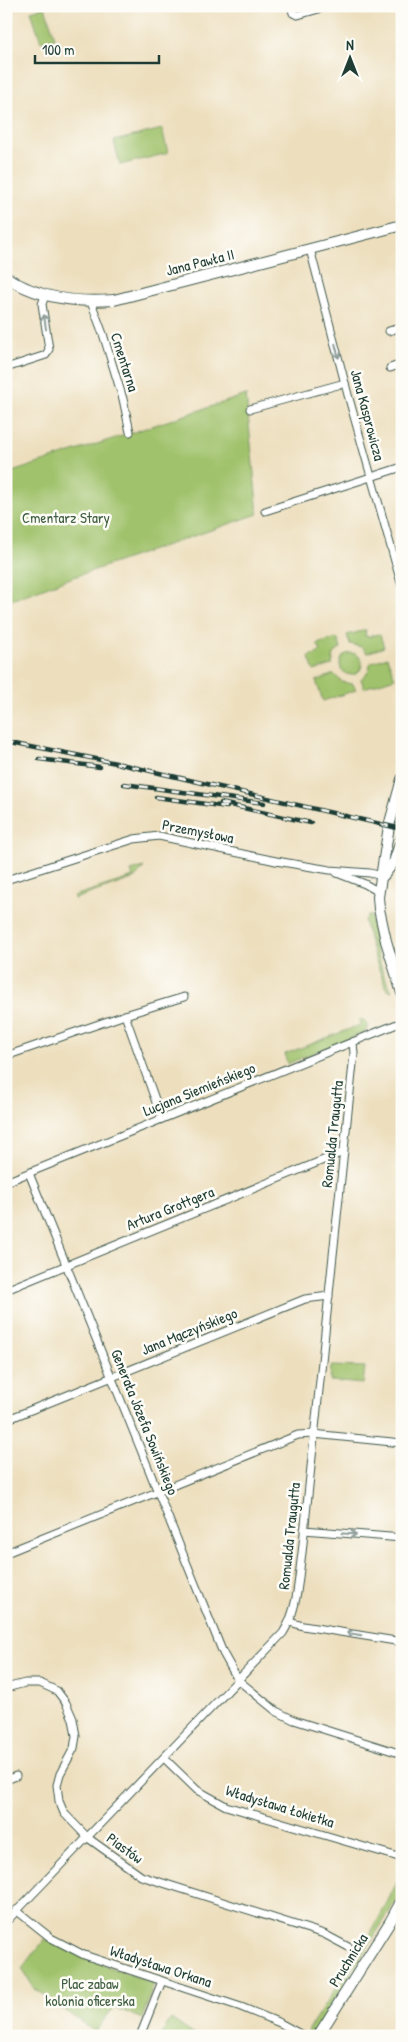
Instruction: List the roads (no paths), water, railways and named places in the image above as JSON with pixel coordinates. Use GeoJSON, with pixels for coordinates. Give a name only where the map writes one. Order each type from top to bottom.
{"type":"FeatureCollection","features":[{"type":"Feature","properties":{"kind":"main road","name":"Jana Pawła II"},"geometry":{"type":"LineString","coordinates":[[6,277],[45,296],[91,302],[114,300],[402,224]]}},
{"type":"Feature","properties":{"kind":"main road"},"geometry":{"type":"LineString","coordinates":[[402,779],[389,826],[379,892],[379,909],[402,993]]}},
{"type":"Feature","properties":{"kind":"main road"},"geometry":{"type":"LineString","coordinates":[[382,876],[394,862],[402,838]]}},
{"type":"Feature","properties":{"kind":"main road","name":"Pruchnicka"},"geometry":{"type":"LineString","coordinates":[[318,2036],[402,1900]]}},
{"type":"Feature","properties":{"kind":"street"},"geometry":{"type":"LineString","coordinates":[[291,6],[293,13],[301,15],[330,6]]}},
{"type":"Feature","properties":{"kind":"street","name":"Jana Kasprowicza"},"geometry":{"type":"LineString","coordinates":[[310,249],[370,476],[402,586]]}},
{"type":"Feature","properties":{"kind":"street"},"geometry":{"type":"LineString","coordinates":[[6,368],[46,355],[49,349],[42,304],[45,296]]}},
{"type":"Feature","properties":{"kind":"street","name":"Cmentarna"},"geometry":{"type":"LineString","coordinates":[[91,302],[123,399],[130,432]]}},
{"type":"Feature","properties":{"kind":"street"},"geometry":{"type":"LineString","coordinates":[[389,331],[402,327]]}},
{"type":"Feature","properties":{"kind":"street"},"geometry":{"type":"LineString","coordinates":[[390,368],[402,364]]}},
{"type":"Feature","properties":{"kind":"street"},"geometry":{"type":"LineString","coordinates":[[250,409],[345,383]]}},
{"type":"Feature","properties":{"kind":"street"},"geometry":{"type":"LineString","coordinates":[[265,511],[402,467]]}},
{"type":"Feature","properties":{"kind":"street","name":"Przemysłowa"},"geometry":{"type":"LineString","coordinates":[[6,880],[134,839],[159,836],[276,861],[330,870]]}},
{"type":"Feature","properties":{"kind":"street"},"geometry":{"type":"LineString","coordinates":[[330,870],[370,873],[382,876]]}},
{"type":"Feature","properties":{"kind":"street"},"geometry":{"type":"LineString","coordinates":[[330,870],[365,884],[379,892]]}},
{"type":"Feature","properties":{"kind":"street"},"geometry":{"type":"LineString","coordinates":[[6,1056],[184,997]]}},
{"type":"Feature","properties":{"kind":"street"},"geometry":{"type":"LineString","coordinates":[[125,1015],[162,1119]]}},
{"type":"Feature","properties":{"kind":"street","name":"Lucjana Siemieńskiego"},"geometry":{"type":"LineString","coordinates":[[6,1182],[402,1022]]}},
{"type":"Feature","properties":{"kind":"street","name":"Romualda Traugutta"},"geometry":{"type":"LineString","coordinates":[[6,1922],[238,1680],[290,1622],[295,1605],[304,1530],[354,1054],[353,1042]]}},
{"type":"Feature","properties":{"kind":"street","name":"Artura Grottgera"},"geometry":{"type":"LineString","coordinates":[[6,1290],[343,1152]]}},
{"type":"Feature","properties":{"kind":"street","name":"Generała Józefa Sowińskiego"},"geometry":{"type":"LineString","coordinates":[[29,1173],[223,1653],[238,1680]]}},
{"type":"Feature","properties":{"kind":"street","name":"Jana Mączyńskiego"},"geometry":{"type":"LineString","coordinates":[[6,1420],[305,1299],[329,1296]]}},
{"type":"Feature","properties":{"kind":"street"},"geometry":{"type":"LineString","coordinates":[[6,1553],[298,1435],[313,1434],[402,1443]]}},
{"type":"Feature","properties":{"kind":"street"},"geometry":{"type":"LineString","coordinates":[[304,1530],[398,1538]]}},
{"type":"Feature","properties":{"kind":"street"},"geometry":{"type":"LineString","coordinates":[[290,1622],[303,1626],[402,1642]]}},
{"type":"Feature","properties":{"kind":"street"},"geometry":{"type":"LineString","coordinates":[[238,1680],[276,1711],[294,1720],[402,1754]]}},
{"type":"Feature","properties":{"kind":"street","name":"Piastów"},"geometry":{"type":"LineString","coordinates":[[6,1688],[25,1683],[40,1683],[57,1691],[66,1703],[73,1718],[76,1736],[74,1748],[60,1774],[57,1785],[59,1801],[64,1813],[88,1838],[140,1876],[324,1934],[354,1950]]}},
{"type":"Feature","properties":{"kind":"street","name":"Władysława Łokietka"},"geometry":{"type":"LineString","coordinates":[[164,1758],[197,1790],[226,1806],[402,1858]]}},
{"type":"Feature","properties":{"kind":"street"},"geometry":{"type":"LineString","coordinates":[[6,1780],[16,1776]]}},
{"type":"Feature","properties":{"kind":"street","name":"Władysława Orkana"},"geometry":{"type":"LineString","coordinates":[[16,1910],[51,1938],[68,1948],[262,2015],[304,2036]]}},
{"type":"Feature","properties":{"kind":"street"},"geometry":{"type":"LineString","coordinates":[[140,2036],[162,1981]]}},
{"type":"Feature","properties":{"kind":"railway"},"geometry":{"type":"LineString","coordinates":[[6,741],[116,763],[402,829]]}},
{"type":"Feature","properties":{"kind":"railway"},"geometry":{"type":"LineString","coordinates":[[39,759],[100,767]]}},
{"type":"Feature","properties":{"kind":"railway"},"geometry":{"type":"LineString","coordinates":[[124,784],[264,803]]}},
{"type":"Feature","properties":{"kind":"railway"},"geometry":{"type":"LineString","coordinates":[[156,797],[227,807]]}},
{"type":"Feature","properties":{"kind":"railway"},"geometry":{"type":"LineString","coordinates":[[221,803],[311,823]]}},
{"type":"Feature","properties":{"kind":"park label","name":"Cmentarz Stary"},"geometry":{"type":"Point","coordinates":[66,517]}},
{"type":"Feature","properties":{"kind":"park label","name":"Plac zabaw kolonia oficerska"},"geometry":{"type":"Point","coordinates":[90,1992]}}]}
